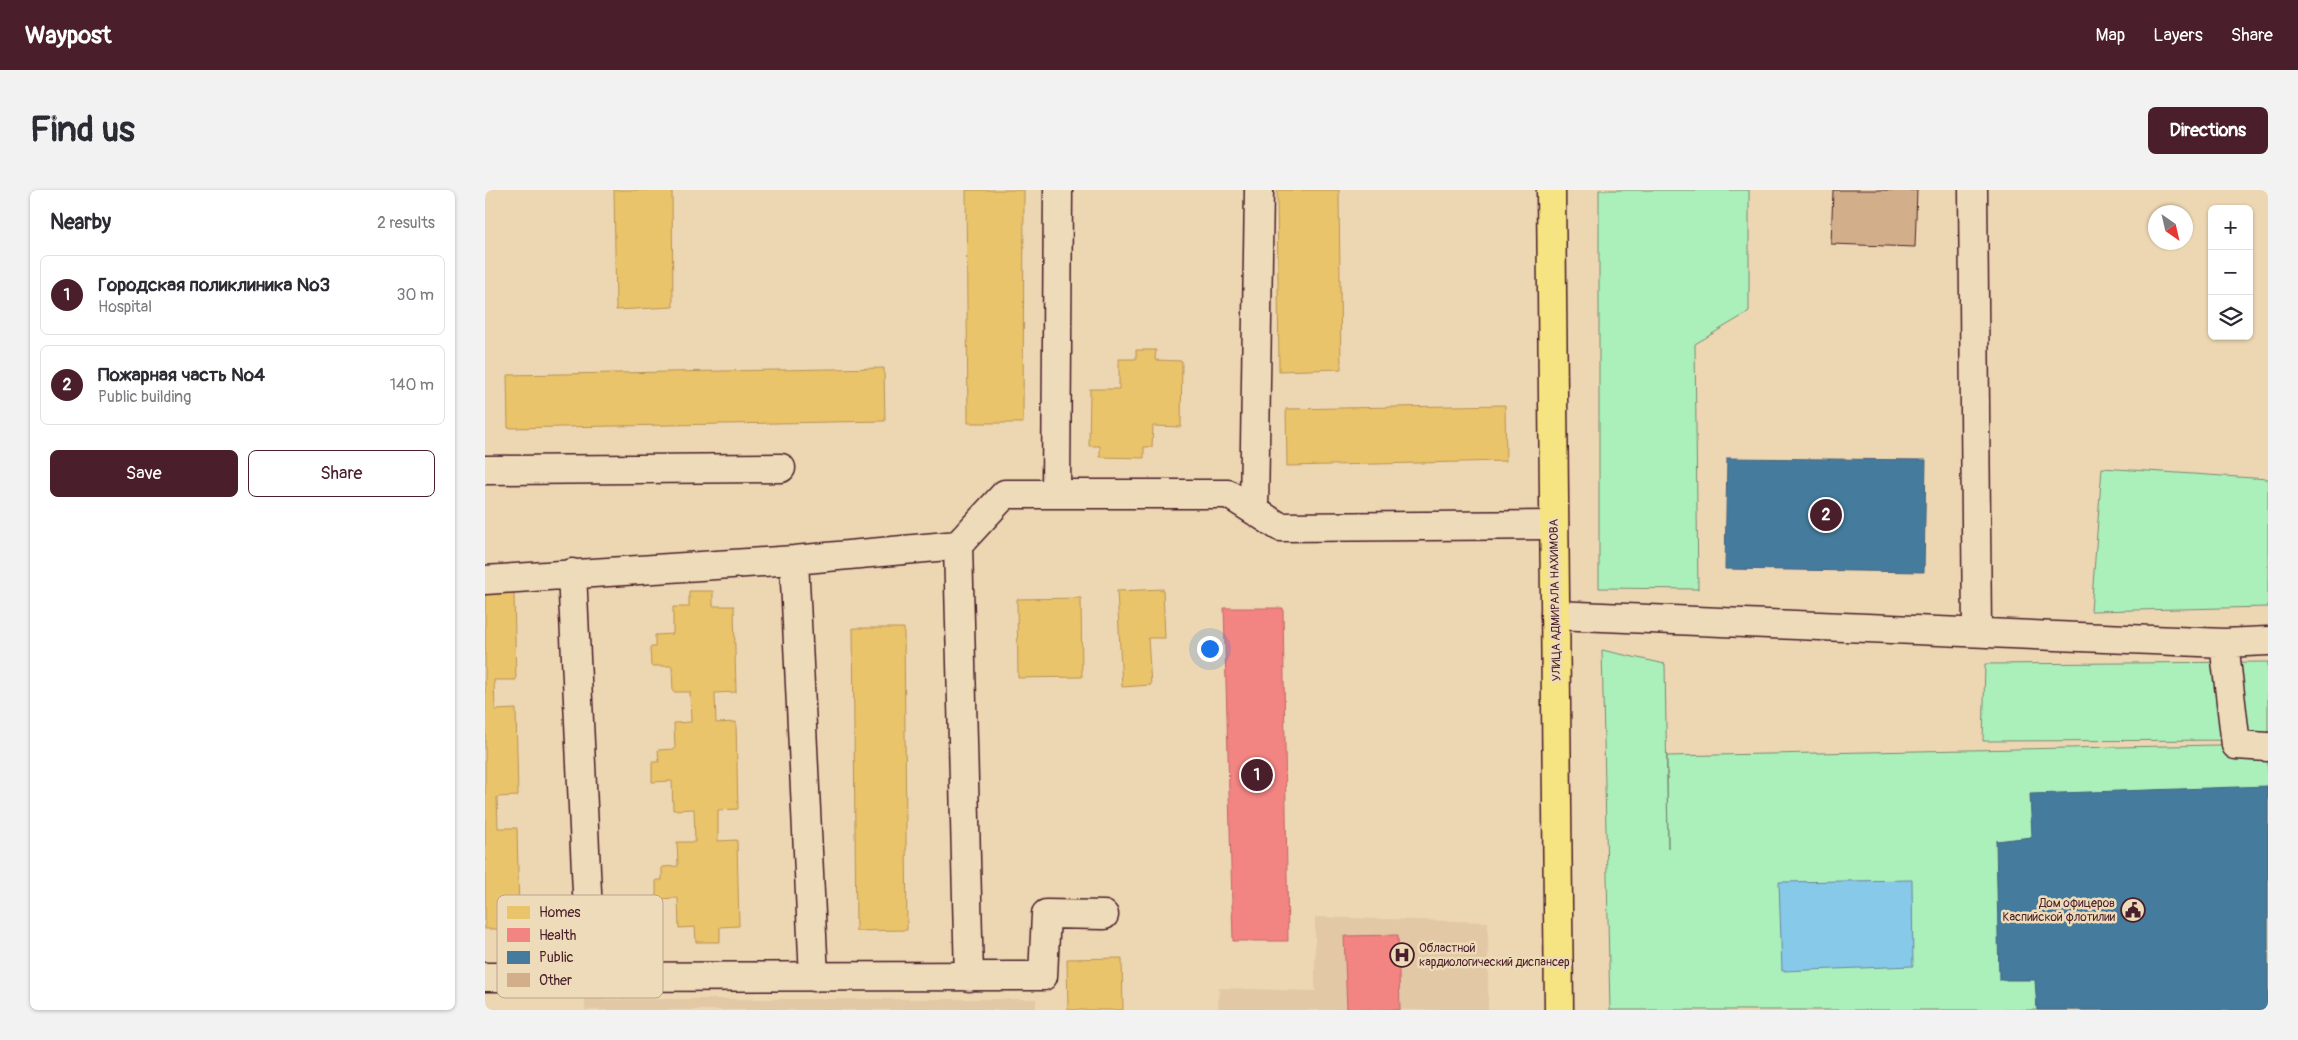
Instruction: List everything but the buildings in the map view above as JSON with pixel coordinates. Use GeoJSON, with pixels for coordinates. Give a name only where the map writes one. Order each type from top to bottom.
{"type":"FeatureCollection","features":[{"type":"Feature","properties":{"kind":"main road","name":"УЛИЦА АДМИРАЛА НАХИМОВА"},"geometry":{"type":"LineString","coordinates":[[1551,190],[1559,1010]]}},
{"type":"Feature","properties":{"kind":"lane"},"geometry":{"type":"LineString","coordinates":[[1056,494],[1058,190]]}},
{"type":"Feature","properties":{"kind":"lane"},"geometry":{"type":"LineString","coordinates":[[1254,510],[1259,190]]}},
{"type":"Feature","properties":{"kind":"lane"},"geometry":{"type":"LineString","coordinates":[[1973,190],[1977,632]]}},
{"type":"Feature","properties":{"kind":"lane"},"geometry":{"type":"LineString","coordinates":[[485,470],[781,468]]}},
{"type":"Feature","properties":{"kind":"lane"},"geometry":{"type":"LineString","coordinates":[[485,580],[794,560],[958,545],[1005,494],[1228,494],[1280,527],[1554,525]]}},
{"type":"Feature","properties":{"kind":"lane"},"geometry":{"type":"LineString","coordinates":[[958,545],[969,977]]}},
{"type":"Feature","properties":{"kind":"lane"},"geometry":{"type":"LineString","coordinates":[[794,560],[814,977]]}},
{"type":"Feature","properties":{"kind":"lane"},"geometry":{"type":"LineString","coordinates":[[572,573],[587,895]]}},
{"type":"Feature","properties":{"kind":"lane"},"geometry":{"type":"LineString","coordinates":[[1555,615],[2223,643],[2268,640]]}},
{"type":"Feature","properties":{"kind":"lane"},"geometry":{"type":"LineString","coordinates":[[2223,643],[2236,745],[2268,747]]}},
{"type":"Feature","properties":{"kind":"lane"},"geometry":{"type":"LineString","coordinates":[[663,977],[1043,976],[1046,914],[1104,915]]}},
{"type":"Feature","properties":{"kind":"shaded area","name":"Областной кардиологический диспансер"},"geometry":{"type":"Polygon","coordinates":[[[1315,917],[1488,922],[1488,1010],[1218,1010],[1219,988],[1315,991],[1315,917]]]}},
{"type":"Feature","properties":{"kind":"shaded area"},"geometry":{"type":"Polygon","coordinates":[[[585,999],[1036,999],[1036,1010],[585,1010],[585,999]]]}},
{"type":"Feature","properties":{"kind":"green space"},"geometry":{"type":"Polygon","coordinates":[[[1599,190],[1749,190],[1749,312],[1695,344],[1698,589],[1599,588],[1599,190]]]}},
{"type":"Feature","properties":{"kind":"green space"},"geometry":{"type":"Polygon","coordinates":[[[2102,468],[2268,479],[2268,607],[2091,611],[2102,468]]]}},
{"type":"Feature","properties":{"kind":"green space"},"geometry":{"type":"Polygon","coordinates":[[[1602,650],[1665,664],[1668,848],[1667,756],[2268,744],[2268,1010],[1610,1010],[1602,650]]]}},
{"type":"Feature","properties":{"kind":"green space"},"geometry":{"type":"Polygon","coordinates":[[[2268,662],[2268,740],[1983,741],[1985,664],[2268,662]]]}},
{"type":"Feature","properties":{"kind":"water"},"geometry":{"type":"Polygon","coordinates":[[[1912,880],[1913,966],[1782,971],[1779,882],[1912,880]]]}},
{"type":"Feature","properties":{"kind":"place","name":"Пожарная часть №4"},"geometry":{"type":"Point","coordinates":[1826,515]}},
{"type":"Feature","properties":{"kind":"place","name":"Городская поликлиника №3"},"geometry":{"type":"Point","coordinates":[1257,775]}},
{"type":"Feature","properties":{"kind":"place","name":"Дом офицеров Каспийской флотилии"},"geometry":{"type":"Point","coordinates":[2133,910]}},
{"type":"Feature","properties":{"kind":"place","name":"Областной кардиологический диспансер"},"geometry":{"type":"Point","coordinates":[1402,955]}}]}
